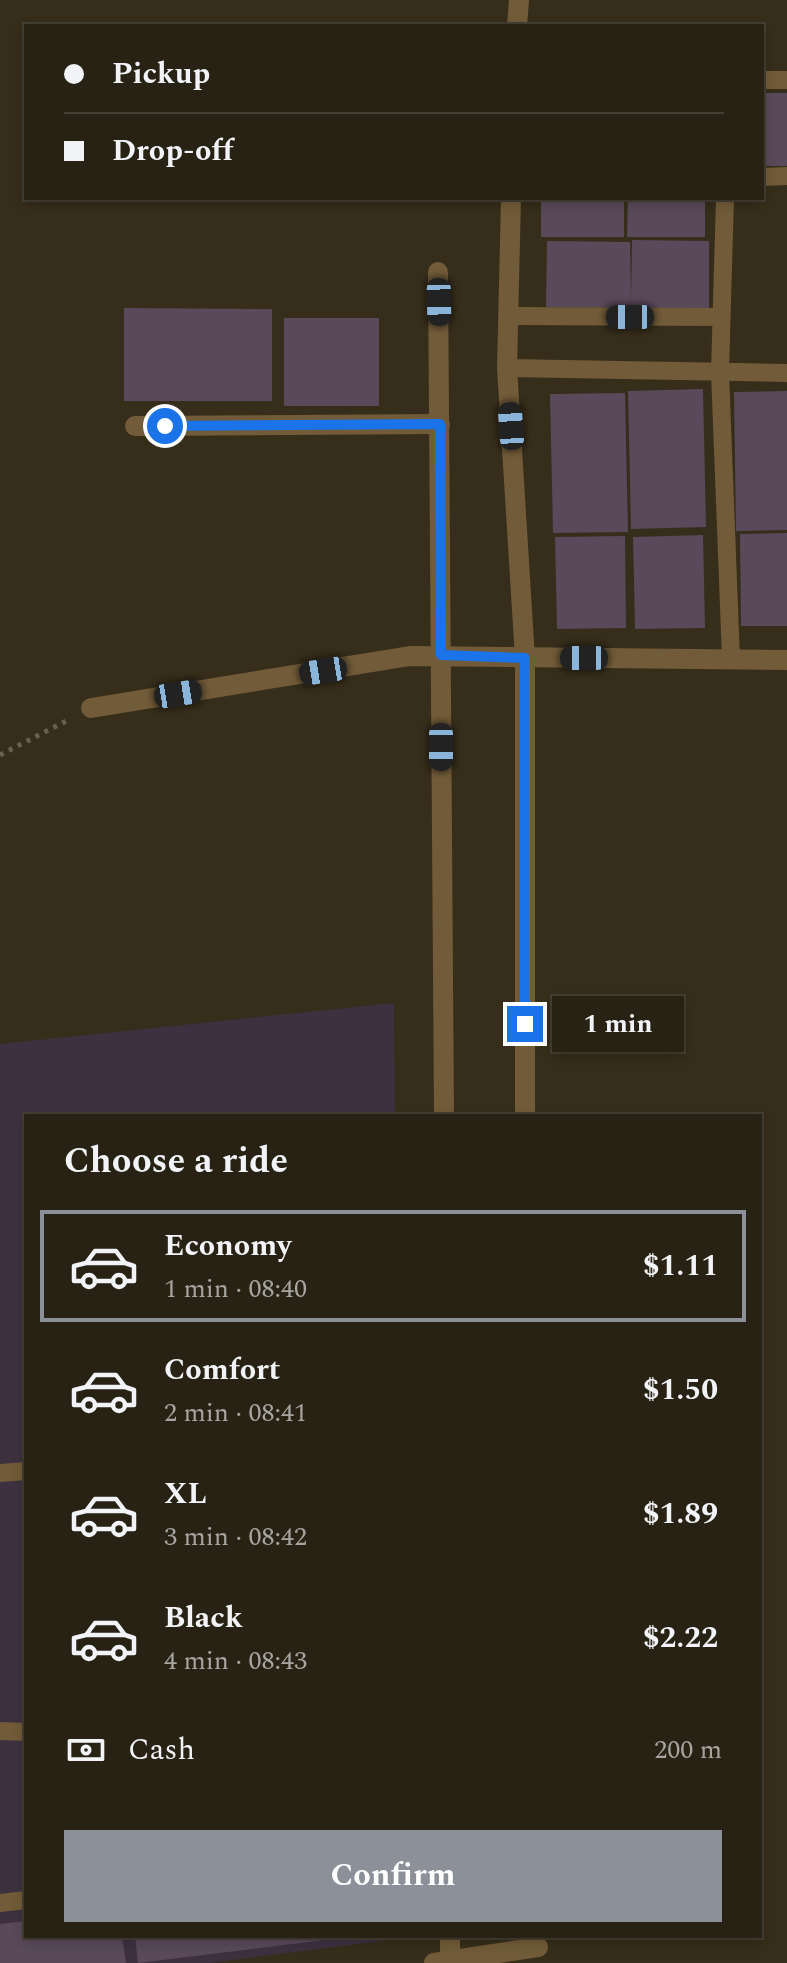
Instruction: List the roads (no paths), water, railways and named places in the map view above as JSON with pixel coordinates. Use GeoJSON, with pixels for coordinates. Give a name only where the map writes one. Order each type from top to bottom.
{"type":"FeatureCollection","features":[{"type":"Feature","properties":{"kind":"street"},"geometry":{"type":"LineString","coordinates":[[517,24],[519,0]]}},
{"type":"Feature","properties":{"kind":"street"},"geometry":{"type":"LineString","coordinates":[[511,200],[507,368],[519,657],[525,1114]]}},
{"type":"Feature","properties":{"kind":"street"},"geometry":{"type":"LineString","coordinates":[[438,272],[448,655],[444,1114]]}},
{"type":"Feature","properties":{"kind":"street"},"geometry":{"type":"LineString","coordinates":[[135,426],[440,424]]}},
{"type":"Feature","properties":{"kind":"street"},"geometry":{"type":"LineString","coordinates":[[91,708],[410,656],[787,660]]}},
{"type":"Feature","properties":{"kind":"street"},"geometry":{"type":"LineString","coordinates":[[450,1938],[449,1961],[538,1949]]}},
{"type":"Feature","properties":{"kind":"lane"},"geometry":{"type":"LineString","coordinates":[[764,80],[787,80]]}},
{"type":"Feature","properties":{"kind":"lane"},"geometry":{"type":"LineString","coordinates":[[764,177],[787,176]]}},
{"type":"Feature","properties":{"kind":"lane"},"geometry":{"type":"LineString","coordinates":[[725,200],[720,372],[731,659]]}},
{"type":"Feature","properties":{"kind":"lane"},"geometry":{"type":"LineString","coordinates":[[510,316],[721,317]]}},
{"type":"Feature","properties":{"kind":"lane"},"geometry":{"type":"LineString","coordinates":[[507,368],[787,373]]}},
{"type":"Feature","properties":{"kind":"lane"},"geometry":{"type":"LineString","coordinates":[[0,1473],[24,1471]]}},
{"type":"Feature","properties":{"kind":"lane"},"geometry":{"type":"LineString","coordinates":[[0,1731],[24,1732]]}},
{"type":"Feature","properties":{"kind":"lane"},"geometry":{"type":"LineString","coordinates":[[0,1903],[24,1900]]}}]}
